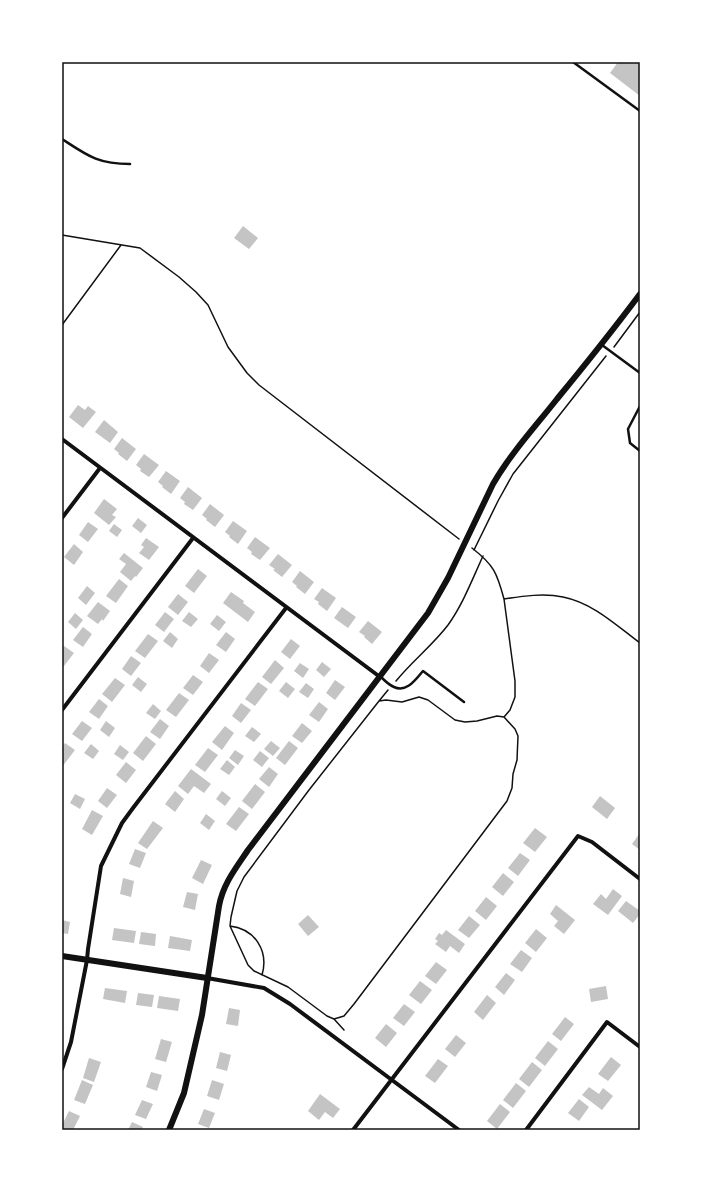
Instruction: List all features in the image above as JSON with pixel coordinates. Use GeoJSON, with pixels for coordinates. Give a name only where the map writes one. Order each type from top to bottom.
{"type":"FeatureCollection","features":[{"type":"Feature","properties":{"kind":"street"},"geometry":{"type":"LineString","coordinates":[[169,1130],[184,1093],[202,1014],[220,898],[228,879],[432,607],[448,578],[493,484],[516,449],[602,344],[640,294]]}},
{"type":"Feature","properties":{"kind":"street"},"geometry":{"type":"LineString","coordinates":[[62,439],[380,677]]}},
{"type":"Feature","properties":{"kind":"street"},"geometry":{"type":"LineString","coordinates":[[62,518],[100,468]]}},
{"type":"Feature","properties":{"kind":"street"},"geometry":{"type":"LineString","coordinates":[[62,710],[194,538]]}},
{"type":"Feature","properties":{"kind":"street"},"geometry":{"type":"LineString","coordinates":[[62,1068],[71,1042],[87,960],[101,866],[122,823],[286,608]]}},
{"type":"Feature","properties":{"kind":"street"},"geometry":{"type":"LineString","coordinates":[[353,1130],[578,836],[592,842],[640,878]]}},
{"type":"Feature","properties":{"kind":"street"},"geometry":{"type":"LineString","coordinates":[[62,956],[264,988],[290,1004],[459,1130]]}},
{"type":"Feature","properties":{"kind":"street"},"geometry":{"type":"LineString","coordinates":[[526,1130],[607,1022],[640,1047]]}},
{"type":"Feature","properties":{"kind":"lane"},"geometry":{"type":"LineString","coordinates":[[573,62],[640,111]]}},
{"type":"Feature","properties":{"kind":"lane"},"geometry":{"type":"LineString","coordinates":[[62,139],[94,159],[114,164],[130,164]]}},
{"type":"Feature","properties":{"kind":"lane"},"geometry":{"type":"LineString","coordinates":[[602,344],[640,373]]}},
{"type":"Feature","properties":{"kind":"lane"},"geometry":{"type":"LineString","coordinates":[[640,406],[628,429],[630,443],[640,451]]}},
{"type":"Feature","properties":{"kind":"lane"},"geometry":{"type":"LineString","coordinates":[[380,677],[394,687],[403,688],[412,683],[422,671],[464,702]]}},
{"type":"Feature","properties":{"kind":"path"},"geometry":{"type":"LineString","coordinates":[[62,235],[78,239],[101,241],[140,248],[179,277],[196,292],[208,306],[235,359],[259,386],[489,562],[498,576],[504,599],[515,681],[515,697],[510,710],[504,718]]}},
{"type":"Feature","properties":{"kind":"path"},"geometry":{"type":"LineString","coordinates":[[62,325],[121,245]]}},
{"type":"Feature","properties":{"kind":"path"},"geometry":{"type":"LineString","coordinates":[[474,550],[498,500],[513,474],[640,312]]}},
{"type":"Feature","properties":{"kind":"path"},"geometry":{"type":"LineString","coordinates":[[344,1030],[334,1019],[288,987],[254,971],[248,965],[230,926],[237,891],[244,877],[379,701],[406,668],[437,638],[448,624],[460,606],[483,556]]}},
{"type":"Feature","properties":{"kind":"path"},"geometry":{"type":"LineString","coordinates":[[504,599],[540,595],[562,597],[576,601],[601,614],[640,643]]}},
{"type":"Feature","properties":{"kind":"path"},"geometry":{"type":"LineString","coordinates":[[334,1019],[344,1016],[354,1004],[507,801],[512,788],[513,774],[518,760],[518,736],[515,729],[504,718],[498,716],[477,721],[455,720],[428,700],[419,697],[402,702],[386,700],[379,701]]}},
{"type":"Feature","properties":{"kind":"path"},"geometry":{"type":"LineString","coordinates":[[230,926],[237,927],[248,932],[258,942],[264,954],[264,968],[262,974]]}},
{"type":"Feature","properties":{"kind":"building"},"geometry":{"type":"Polygon","coordinates":[[[618,62],[640,62],[640,96],[610,73],[618,62]]]}},
{"type":"Feature","properties":{"kind":"building"},"geometry":{"type":"Polygon","coordinates":[[[243,226],[258,238],[249,249],[234,238],[243,226]]]}},
{"type":"Feature","properties":{"kind":"building"},"geometry":{"type":"Polygon","coordinates":[[[78,405],[85,410],[88,406],[96,412],[83,428],[69,417],[78,405]]]}},
{"type":"Feature","properties":{"kind":"building"},"geometry":{"type":"Polygon","coordinates":[[[104,420],[118,432],[110,443],[95,432],[104,420]]]}},
{"type":"Feature","properties":{"kind":"building"},"geometry":{"type":"Polygon","coordinates":[[[122,438],[136,449],[127,461],[114,449],[122,438]]]}},
{"type":"Feature","properties":{"kind":"building"},"geometry":{"type":"Polygon","coordinates":[[[144,454],[159,465],[149,477],[140,471],[141,469],[136,465],[144,454]]]}},
{"type":"Feature","properties":{"kind":"building"},"geometry":{"type":"Polygon","coordinates":[[[166,471],[180,481],[171,494],[158,482],[166,471]]]}},
{"type":"Feature","properties":{"kind":"building"},"geometry":{"type":"Polygon","coordinates":[[[188,487],[202,498],[193,510],[184,504],[185,502],[180,498],[188,487]]]}},
{"type":"Feature","properties":{"kind":"building"},"geometry":{"type":"Polygon","coordinates":[[[104,499],[117,509],[112,515],[116,517],[109,525],[94,513],[104,499]]]}},
{"type":"Feature","properties":{"kind":"building"},"geometry":{"type":"Polygon","coordinates":[[[210,504],[224,515],[215,527],[202,515],[210,504]]]}},
{"type":"Feature","properties":{"kind":"building"},"geometry":{"type":"Polygon","coordinates":[[[138,518],[147,525],[141,533],[132,526],[138,518]]]}},
{"type":"Feature","properties":{"kind":"building"},"geometry":{"type":"Polygon","coordinates":[[[233,521],[247,531],[238,544],[225,532],[233,521]]]}},
{"type":"Feature","properties":{"kind":"building"},"geometry":{"type":"Polygon","coordinates":[[[88,522],[98,529],[88,542],[79,535],[88,522]]]}},
{"type":"Feature","properties":{"kind":"building"},"geometry":{"type":"Polygon","coordinates":[[[114,524],[122,530],[117,537],[109,531],[114,524]]]}},
{"type":"Feature","properties":{"kind":"building"},"geometry":{"type":"Polygon","coordinates":[[[255,537],[270,548],[260,560],[251,554],[252,552],[247,548],[255,537]]]}},
{"type":"Feature","properties":{"kind":"building"},"geometry":{"type":"Polygon","coordinates":[[[146,538],[159,547],[149,560],[139,553],[144,547],[141,545],[146,538]]]}},
{"type":"Feature","properties":{"kind":"building"},"geometry":{"type":"Polygon","coordinates":[[[74,544],[83,552],[74,565],[64,557],[74,544]]]}},
{"type":"Feature","properties":{"kind":"building"},"geometry":{"type":"Polygon","coordinates":[[[124,553],[143,568],[131,581],[120,572],[126,564],[119,559],[124,553]]]}},
{"type":"Feature","properties":{"kind":"building"},"geometry":{"type":"Polygon","coordinates":[[[278,554],[292,565],[282,577],[269,565],[278,554]]]}},
{"type":"Feature","properties":{"kind":"building"},"geometry":{"type":"Polygon","coordinates":[[[198,569],[207,576],[194,593],[185,586],[198,569]]]}},
{"type":"Feature","properties":{"kind":"building"},"geometry":{"type":"Polygon","coordinates":[[[300,571],[314,582],[305,594],[292,582],[300,571]]]}},
{"type":"Feature","properties":{"kind":"building"},"geometry":{"type":"Polygon","coordinates":[[[119,579],[128,586],[116,603],[106,596],[119,579]]]}},
{"type":"Feature","properties":{"kind":"building"},"geometry":{"type":"Polygon","coordinates":[[[87,586],[95,593],[86,605],[78,598],[87,586]]]}},
{"type":"Feature","properties":{"kind":"building"},"geometry":{"type":"Polygon","coordinates":[[[322,588],[336,598],[327,611],[314,599],[322,588]]]}},
{"type":"Feature","properties":{"kind":"building"},"geometry":{"type":"Polygon","coordinates":[[[231,592],[244,601],[243,603],[255,612],[248,622],[223,603],[231,592]]]}},
{"type":"Feature","properties":{"kind":"building"},"geometry":{"type":"Polygon","coordinates":[[[178,594],[188,602],[178,615],[168,607],[178,594]]]}},
{"type":"Feature","properties":{"kind":"building"},"geometry":{"type":"Polygon","coordinates":[[[98,602],[110,611],[103,621],[102,619],[98,624],[87,616],[98,602]]]}},
{"type":"Feature","properties":{"kind":"building"},"geometry":{"type":"Polygon","coordinates":[[[342,607],[356,617],[348,628],[334,618],[342,607]]]}},
{"type":"Feature","properties":{"kind":"building"},"geometry":{"type":"Polygon","coordinates":[[[165,612],[174,619],[164,632],[155,625],[165,612]]]}},
{"type":"Feature","properties":{"kind":"building"},"geometry":{"type":"Polygon","coordinates":[[[189,612],[198,619],[191,627],[182,621],[189,612]]]}},
{"type":"Feature","properties":{"kind":"building"},"geometry":{"type":"Polygon","coordinates":[[[75,613],[83,620],[76,629],[68,622],[75,613]]]}},
{"type":"Feature","properties":{"kind":"building"},"geometry":{"type":"Polygon","coordinates":[[[217,615],[226,622],[219,631],[210,624],[217,615]]]}},
{"type":"Feature","properties":{"kind":"building"},"geometry":{"type":"Polygon","coordinates":[[[368,621],[382,632],[372,644],[359,632],[368,621]]]}},
{"type":"Feature","properties":{"kind":"building"},"geometry":{"type":"Polygon","coordinates":[[[83,627],[92,634],[83,647],[73,640],[83,627]]]}},
{"type":"Feature","properties":{"kind":"building"},"geometry":{"type":"Polygon","coordinates":[[[170,632],[178,639],[172,648],[163,641],[170,632]]]}},
{"type":"Feature","properties":{"kind":"building"},"geometry":{"type":"Polygon","coordinates":[[[226,632],[235,639],[226,652],[216,645],[226,632]]]}},
{"type":"Feature","properties":{"kind":"building"},"geometry":{"type":"Polygon","coordinates":[[[148,634],[158,641],[145,658],[135,651],[148,634]]]}},
{"type":"Feature","properties":{"kind":"building"},"geometry":{"type":"Polygon","coordinates":[[[291,639],[300,646],[290,659],[281,652],[291,639]]]}},
{"type":"Feature","properties":{"kind":"building"},"geometry":{"type":"Polygon","coordinates":[[[64,646],[74,653],[64,666],[62,665],[62,649],[64,646]]]}},
{"type":"Feature","properties":{"kind":"building"},"geometry":{"type":"Polygon","coordinates":[[[209,653],[219,660],[209,673],[200,666],[209,653]]]}},
{"type":"Feature","properties":{"kind":"building"},"geometry":{"type":"Polygon","coordinates":[[[131,656],[141,663],[131,676],[122,669],[131,656]]]}},
{"type":"Feature","properties":{"kind":"building"},"geometry":{"type":"Polygon","coordinates":[[[275,660],[284,668],[271,684],[262,677],[275,660]]]}},
{"type":"Feature","properties":{"kind":"building"},"geometry":{"type":"Polygon","coordinates":[[[322,662],[331,669],[324,677],[316,670],[322,662]]]}},
{"type":"Feature","properties":{"kind":"building"},"geometry":{"type":"Polygon","coordinates":[[[300,663],[309,669],[303,678],[294,671],[300,663]]]}},
{"type":"Feature","properties":{"kind":"building"},"geometry":{"type":"Polygon","coordinates":[[[193,675],[203,682],[193,695],[183,688],[193,675]]]}},
{"type":"Feature","properties":{"kind":"building"},"geometry":{"type":"Polygon","coordinates":[[[138,677],[147,684],[141,692],[132,685],[138,677]]]}},
{"type":"Feature","properties":{"kind":"building"},"geometry":{"type":"Polygon","coordinates":[[[115,678],[125,685],[112,702],[102,694],[115,678]]]}},
{"type":"Feature","properties":{"kind":"building"},"geometry":{"type":"Polygon","coordinates":[[[335,680],[345,687],[335,700],[326,693],[335,680]]]}},
{"type":"Feature","properties":{"kind":"building"},"geometry":{"type":"Polygon","coordinates":[[[258,682],[268,689],[255,706],[245,699],[258,682]]]}},
{"type":"Feature","properties":{"kind":"building"},"geometry":{"type":"Polygon","coordinates":[[[286,682],[295,689],[288,698],[279,691],[286,682]]]}},
{"type":"Feature","properties":{"kind":"building"},"geometry":{"type":"Polygon","coordinates":[[[306,683],[314,689],[308,698],[299,692],[306,683]]]}},
{"type":"Feature","properties":{"kind":"building"},"geometry":{"type":"Polygon","coordinates":[[[179,693],[189,700],[176,717],[166,710],[179,693]]]}},
{"type":"Feature","properties":{"kind":"building"},"geometry":{"type":"Polygon","coordinates":[[[99,699],[108,706],[99,719],[89,712],[99,699]]]}},
{"type":"Feature","properties":{"kind":"building"},"geometry":{"type":"Polygon","coordinates":[[[319,702],[328,709],[319,722],[309,715],[319,702]]]}},
{"type":"Feature","properties":{"kind":"building"},"geometry":{"type":"Polygon","coordinates":[[[241,703],[251,710],[241,723],[232,716],[241,703]]]}},
{"type":"Feature","properties":{"kind":"building"},"geometry":{"type":"Polygon","coordinates":[[[153,704],[161,711],[155,719],[146,713],[153,704]]]}},
{"type":"Feature","properties":{"kind":"building"},"geometry":{"type":"Polygon","coordinates":[[[160,719],[169,726],[160,739],[150,732],[160,719]]]}},
{"type":"Feature","properties":{"kind":"building"},"geometry":{"type":"Polygon","coordinates":[[[82,721],[92,728],[82,741],[72,734],[82,721]]]}},
{"type":"Feature","properties":{"kind":"building"},"geometry":{"type":"Polygon","coordinates":[[[106,721],[115,728],[109,737],[100,730],[106,721]]]}},
{"type":"Feature","properties":{"kind":"building"},"geometry":{"type":"Polygon","coordinates":[[[302,723],[312,731],[302,743],[292,736],[302,723]]]}},
{"type":"Feature","properties":{"kind":"building"},"geometry":{"type":"Polygon","coordinates":[[[225,726],[234,733],[222,750],[212,742],[225,726]]]}},
{"type":"Feature","properties":{"kind":"building"},"geometry":{"type":"Polygon","coordinates":[[[252,727],[261,734],[254,742],[245,736],[252,727]]]}},
{"type":"Feature","properties":{"kind":"building"},"geometry":{"type":"Polygon","coordinates":[[[146,736],[156,744],[143,761],[133,753],[146,736]]]}},
{"type":"Feature","properties":{"kind":"building"},"geometry":{"type":"Polygon","coordinates":[[[271,741],[280,748],[273,756],[264,749],[271,741]]]}},
{"type":"Feature","properties":{"kind":"building"},"geometry":{"type":"Polygon","coordinates":[[[289,741],[298,748],[285,765],[276,758],[289,741]]]}},
{"type":"Feature","properties":{"kind":"building"},"geometry":{"type":"Polygon","coordinates":[[[65,743],[75,750],[62,767],[62,747],[65,743]]]}},
{"type":"Feature","properties":{"kind":"building"},"geometry":{"type":"Polygon","coordinates":[[[91,744],[99,751],[93,759],[84,753],[91,744]]]}},
{"type":"Feature","properties":{"kind":"building"},"geometry":{"type":"Polygon","coordinates":[[[120,745],[129,752],[123,760],[114,754],[120,745]]]}},
{"type":"Feature","properties":{"kind":"building"},"geometry":{"type":"Polygon","coordinates":[[[208,748],[218,755],[205,772],[195,765],[208,748]]]}},
{"type":"Feature","properties":{"kind":"building"},"geometry":{"type":"Polygon","coordinates":[[[235,750],[244,756],[238,765],[229,758],[235,750]]]}},
{"type":"Feature","properties":{"kind":"building"},"geometry":{"type":"Polygon","coordinates":[[[260,751],[269,758],[262,767],[253,760],[260,751]]]}},
{"type":"Feature","properties":{"kind":"building"},"geometry":{"type":"Polygon","coordinates":[[[227,760],[235,767],[229,775],[220,769],[227,760]]]}},
{"type":"Feature","properties":{"kind":"building"},"geometry":{"type":"Polygon","coordinates":[[[126,762],[136,770],[126,783],[116,775],[126,762]]]}},
{"type":"Feature","properties":{"kind":"building"},"geometry":{"type":"Polygon","coordinates":[[[269,767],[278,774],[269,787],[259,779],[269,767]]]}},
{"type":"Feature","properties":{"kind":"building"},"geometry":{"type":"Polygon","coordinates":[[[191,769],[211,784],[204,793],[194,786],[188,794],[178,786],[191,769]]]}},
{"type":"Feature","properties":{"kind":"building"},"geometry":{"type":"Polygon","coordinates":[[[255,784],[265,792],[252,809],[242,801],[255,784]]]}},
{"type":"Feature","properties":{"kind":"building"},"geometry":{"type":"Polygon","coordinates":[[[107,788],[117,795],[107,808],[98,801],[107,788]]]}},
{"type":"Feature","properties":{"kind":"building"},"geometry":{"type":"Polygon","coordinates":[[[175,791],[184,799],[175,812],[165,804],[175,791]]]}},
{"type":"Feature","properties":{"kind":"building"},"geometry":{"type":"Polygon","coordinates":[[[222,791],[231,798],[225,806],[216,799],[222,791]]]}},
{"type":"Feature","properties":{"kind":"building"},"geometry":{"type":"Polygon","coordinates":[[[75,794],[85,799],[80,809],[70,803],[75,794]]]}},
{"type":"Feature","properties":{"kind":"building"},"geometry":{"type":"Polygon","coordinates":[[[600,796],[615,808],[607,819],[592,807],[600,796]]]}},
{"type":"Feature","properties":{"kind":"building"},"geometry":{"type":"Polygon","coordinates":[[[239,807],[249,814],[236,831],[226,824],[239,807]]]}},
{"type":"Feature","properties":{"kind":"building"},"geometry":{"type":"Polygon","coordinates":[[[92,810],[103,816],[92,835],[82,829],[92,810]]]}},
{"type":"Feature","properties":{"kind":"building"},"geometry":{"type":"Polygon","coordinates":[[[206,814],[215,821],[209,830],[200,823],[206,814]]]}},
{"type":"Feature","properties":{"kind":"building"},"geometry":{"type":"Polygon","coordinates":[[[153,821],[163,828],[147,849],[138,843],[153,821]]]}},
{"type":"Feature","properties":{"kind":"building"},"geometry":{"type":"Polygon","coordinates":[[[535,828],[547,837],[535,852],[523,843],[535,828]]]}},
{"type":"Feature","properties":{"kind":"building"},"geometry":{"type":"Polygon","coordinates":[[[640,833],[640,850],[632,844],[640,833]]]}},
{"type":"Feature","properties":{"kind":"building"},"geometry":{"type":"Polygon","coordinates":[[[135,849],[146,853],[140,868],[129,864],[135,849]]]}},
{"type":"Feature","properties":{"kind":"building"},"geometry":{"type":"Polygon","coordinates":[[[520,853],[530,860],[518,876],[508,868],[520,853]]]}},
{"type":"Feature","properties":{"kind":"building"},"geometry":{"type":"Polygon","coordinates":[[[201,860],[212,865],[203,884],[192,878],[201,860]]]}},
{"type":"Feature","properties":{"kind":"building"},"geometry":{"type":"Polygon","coordinates":[[[503,873],[514,882],[503,896],[492,887],[503,873]]]}},
{"type":"Feature","properties":{"kind":"building"},"geometry":{"type":"Polygon","coordinates":[[[123,878],[134,881],[131,897],[120,894],[123,878]]]}},
{"type":"Feature","properties":{"kind":"building"},"geometry":{"type":"Polygon","coordinates":[[[613,889],[622,896],[608,915],[593,904],[601,894],[606,899],[613,889]]]}},
{"type":"Feature","properties":{"kind":"building"},"geometry":{"type":"Polygon","coordinates":[[[187,892],[198,894],[195,910],[183,907],[187,892]]]}},
{"type":"Feature","properties":{"kind":"building"},"geometry":{"type":"Polygon","coordinates":[[[486,897],[497,906],[486,920],[475,911],[486,897]]]}},
{"type":"Feature","properties":{"kind":"building"},"geometry":{"type":"Polygon","coordinates":[[[626,901],[640,911],[640,914],[633,923],[618,911],[626,901]]]}},
{"type":"Feature","properties":{"kind":"building"},"geometry":{"type":"Polygon","coordinates":[[[556,905],[575,920],[564,934],[554,926],[558,921],[550,914],[556,905]]]}},
{"type":"Feature","properties":{"kind":"building"},"geometry":{"type":"Polygon","coordinates":[[[308,915],[319,927],[308,936],[298,924],[308,915]]]}},
{"type":"Feature","properties":{"kind":"building"},"geometry":{"type":"Polygon","coordinates":[[[469,916],[480,925],[469,938],[458,930],[469,916]]]}},
{"type":"Feature","properties":{"kind":"building"},"geometry":{"type":"Polygon","coordinates":[[[62,920],[70,922],[68,934],[62,933],[62,920]]]}},
{"type":"Feature","properties":{"kind":"building"},"geometry":{"type":"Polygon","coordinates":[[[114,928],[136,931],[134,943],[112,940],[114,928]]]}},
{"type":"Feature","properties":{"kind":"building"},"geometry":{"type":"Polygon","coordinates":[[[536,929],[547,938],[536,952],[525,943],[536,929]]]}},
{"type":"Feature","properties":{"kind":"building"},"geometry":{"type":"Polygon","coordinates":[[[446,930],[465,944],[459,953],[450,946],[446,952],[435,944],[438,941],[435,939],[439,933],[442,935],[446,930]]]}},
{"type":"Feature","properties":{"kind":"building"},"geometry":{"type":"Polygon","coordinates":[[[141,932],[156,934],[155,946],[139,944],[141,932]]]}},
{"type":"Feature","properties":{"kind":"building"},"geometry":{"type":"Polygon","coordinates":[[[170,936],[192,940],[190,951],[168,948],[170,936]]]}},
{"type":"Feature","properties":{"kind":"building"},"geometry":{"type":"Polygon","coordinates":[[[521,950],[532,958],[522,972],[510,964],[521,950]]]}},
{"type":"Feature","properties":{"kind":"building"},"geometry":{"type":"Polygon","coordinates":[[[436,962],[447,970],[436,984],[425,976],[436,962]]]}},
{"type":"Feature","properties":{"kind":"building"},"geometry":{"type":"Polygon","coordinates":[[[506,973],[515,980],[504,995],[495,987],[506,973]]]}},
{"type":"Feature","properties":{"kind":"building"},"geometry":{"type":"Polygon","coordinates":[[[420,981],[432,990],[421,1004],[409,995],[420,981]]]}},
{"type":"Feature","properties":{"kind":"building"},"geometry":{"type":"Polygon","coordinates":[[[606,986],[608,999],[591,1002],[589,989],[606,986]]]}},
{"type":"Feature","properties":{"kind":"building"},"geometry":{"type":"Polygon","coordinates":[[[105,988],[127,991],[125,1003],[103,999],[105,988]]]}},
{"type":"Feature","properties":{"kind":"building"},"geometry":{"type":"Polygon","coordinates":[[[138,993],[154,995],[152,1007],[136,1005],[138,993]]]}},
{"type":"Feature","properties":{"kind":"building"},"geometry":{"type":"Polygon","coordinates":[[[487,995],[496,1003],[483,1020],[474,1012],[487,995]]]}},
{"type":"Feature","properties":{"kind":"building"},"geometry":{"type":"Polygon","coordinates":[[[159,996],[180,999],[178,1011],[157,1008],[159,996]]]}},
{"type":"Feature","properties":{"kind":"building"},"geometry":{"type":"Polygon","coordinates":[[[404,1004],[415,1012],[404,1026],[393,1018],[404,1004]]]}},
{"type":"Feature","properties":{"kind":"building"},"geometry":{"type":"Polygon","coordinates":[[[229,1008],[240,1010],[238,1026],[226,1024],[229,1008]]]}},
{"type":"Feature","properties":{"kind":"building"},"geometry":{"type":"Polygon","coordinates":[[[565,1017],[574,1024],[561,1041],[552,1034],[565,1017]]]}},
{"type":"Feature","properties":{"kind":"building"},"geometry":{"type":"Polygon","coordinates":[[[386,1024],[397,1033],[386,1047],[375,1038],[386,1024]]]}},
{"type":"Feature","properties":{"kind":"building"},"geometry":{"type":"Polygon","coordinates":[[[456,1035],[466,1043],[455,1057],[445,1049],[456,1035]]]}},
{"type":"Feature","properties":{"kind":"building"},"geometry":{"type":"Polygon","coordinates":[[[161,1039],[172,1042],[166,1062],[155,1059],[161,1039]]]}},
{"type":"Feature","properties":{"kind":"building"},"geometry":{"type":"Polygon","coordinates":[[[548,1041],[558,1049],[545,1066],[535,1058],[548,1041]]]}},
{"type":"Feature","properties":{"kind":"building"},"geometry":{"type":"Polygon","coordinates":[[[220,1052],[231,1055],[227,1071],[216,1068],[220,1052]]]}},
{"type":"Feature","properties":{"kind":"building"},"geometry":{"type":"Polygon","coordinates":[[[611,1057],[621,1065],[608,1081],[598,1074],[611,1057]]]}},
{"type":"Feature","properties":{"kind":"building"},"geometry":{"type":"Polygon","coordinates":[[[89,1058],[101,1062],[94,1082],[83,1078],[89,1058]]]}},
{"type":"Feature","properties":{"kind":"building"},"geometry":{"type":"Polygon","coordinates":[[[438,1059],[448,1066],[435,1083],[425,1076],[438,1059]]]}},
{"type":"Feature","properties":{"kind":"building"},"geometry":{"type":"Polygon","coordinates":[[[532,1062],[542,1070],[529,1087],[519,1079],[532,1062]]]}},
{"type":"Feature","properties":{"kind":"building"},"geometry":{"type":"Polygon","coordinates":[[[151,1072],[162,1075],[157,1091],[146,1087],[151,1072]]]}},
{"type":"Feature","properties":{"kind":"building"},"geometry":{"type":"Polygon","coordinates":[[[82,1080],[93,1085],[85,1104],[74,1100],[82,1080]]]}},
{"type":"Feature","properties":{"kind":"building"},"geometry":{"type":"Polygon","coordinates":[[[212,1080],[224,1084],[219,1100],[207,1096],[212,1080]]]}},
{"type":"Feature","properties":{"kind":"building"},"geometry":{"type":"Polygon","coordinates":[[[516,1083],[526,1091],[513,1108],[503,1100],[516,1083]]]}},
{"type":"Feature","properties":{"kind":"building"},"geometry":{"type":"Polygon","coordinates":[[[589,1087],[599,1094],[603,1088],[613,1096],[602,1110],[582,1095],[589,1087]]]}},
{"type":"Feature","properties":{"kind":"building"},"geometry":{"type":"Polygon","coordinates":[[[320,1094],[340,1109],[333,1118],[325,1112],[319,1120],[308,1111],[320,1094]]]}},
{"type":"Feature","properties":{"kind":"building"},"geometry":{"type":"Polygon","coordinates":[[[579,1099],[589,1107],[579,1121],[568,1113],[579,1099]]]}},
{"type":"Feature","properties":{"kind":"building"},"geometry":{"type":"Polygon","coordinates":[[[142,1100],[153,1104],[146,1119],[135,1115],[142,1100]]]}},
{"type":"Feature","properties":{"kind":"building"},"geometry":{"type":"Polygon","coordinates":[[[500,1104],[510,1112],[497,1129],[487,1121],[500,1104]]]}},
{"type":"Feature","properties":{"kind":"building"},"geometry":{"type":"Polygon","coordinates":[[[204,1109],[215,1113],[209,1128],[198,1124],[204,1109]]]}},
{"type":"Feature","properties":{"kind":"building"},"geometry":{"type":"Polygon","coordinates":[[[69,1111],[80,1116],[73,1130],[62,1130],[62,1125],[69,1111]]]}},
{"type":"Feature","properties":{"kind":"building"},"geometry":{"type":"Polygon","coordinates":[[[132,1122],[143,1127],[141,1130],[128,1130],[132,1122]]]}}]}
